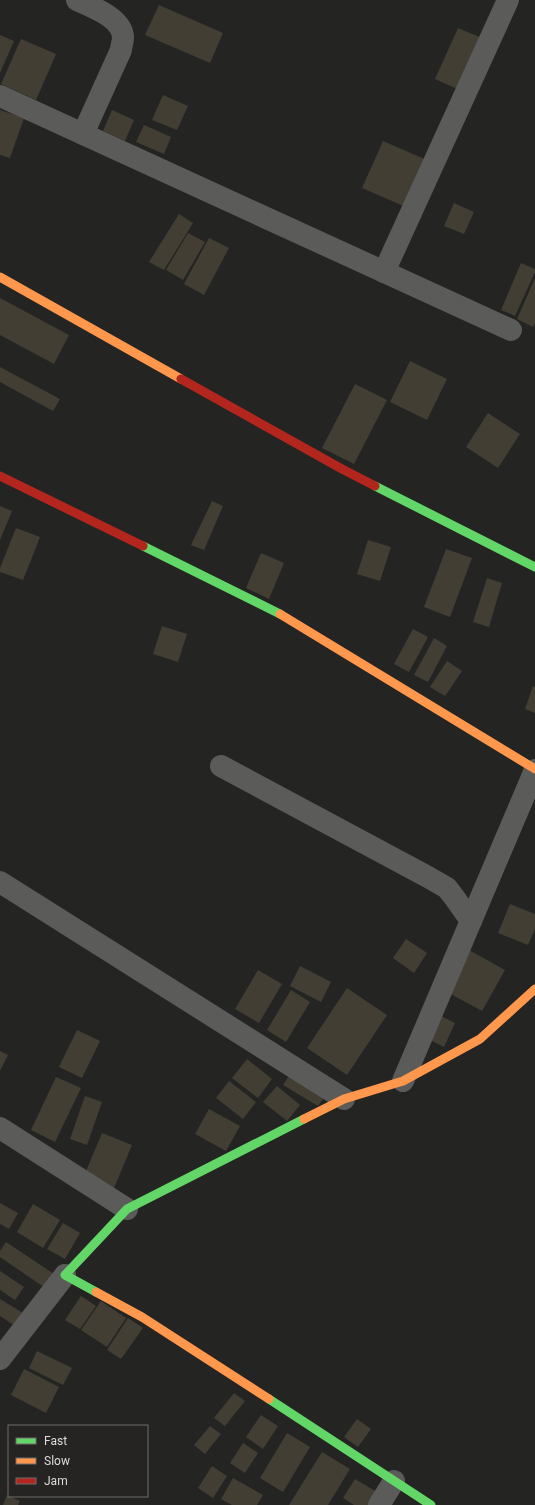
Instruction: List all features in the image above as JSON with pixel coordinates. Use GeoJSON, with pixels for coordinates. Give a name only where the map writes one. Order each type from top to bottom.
{"type":"FeatureCollection","features":[{"type":"Feature","properties":{"kind":"street"},"geometry":{"type":"LineString","coordinates":[[77,0],[103,12],[116,22],[121,29],[123,37],[121,50],[83,134]]}},
{"type":"Feature","properties":{"kind":"street"},"geometry":{"type":"LineString","coordinates":[[384,272],[508,0]]}},
{"type":"Feature","properties":{"kind":"street"},"geometry":{"type":"LineString","coordinates":[[0,96],[511,330]]}},
{"type":"Feature","properties":{"kind":"street"},"geometry":{"type":"LineString","coordinates":[[0,277],[342,469],[535,567]]}},
{"type":"Feature","properties":{"kind":"street"},"geometry":{"type":"LineString","coordinates":[[0,476],[270,608],[535,770],[403,1081]]}},
{"type":"Feature","properties":{"kind":"street"},"geometry":{"type":"LineString","coordinates":[[221,766],[447,888],[471,921]]}},
{"type":"Feature","properties":{"kind":"street"},"geometry":{"type":"LineString","coordinates":[[0,882],[344,1099]]}},
{"type":"Feature","properties":{"kind":"street"},"geometry":{"type":"LineString","coordinates":[[0,1359],[65,1275],[128,1209],[344,1099],[403,1081],[480,1039],[531,998]]}},
{"type":"Feature","properties":{"kind":"street"},"geometry":{"type":"LineString","coordinates":[[0,1128],[128,1209]]}},
{"type":"Feature","properties":{"kind":"street"},"geometry":{"type":"LineString","coordinates":[[65,1275],[142,1316],[431,1505]]}},
{"type":"Feature","properties":{"kind":"street"},"geometry":{"type":"LineString","coordinates":[[379,1505],[394,1481]]}},
{"type":"Feature","properties":{"kind":"building"},"geometry":{"type":"Polygon","coordinates":[[[159,5],[223,33],[210,63],[145,35],[159,5]]]}},
{"type":"Feature","properties":{"kind":"building"},"geometry":{"type":"Polygon","coordinates":[[[458,28],[487,40],[464,92],[435,79],[458,28]]]}},
{"type":"Feature","properties":{"kind":"building"},"geometry":{"type":"Polygon","coordinates":[[[0,35],[14,41],[0,73],[0,35]]]}},
{"type":"Feature","properties":{"kind":"building"},"geometry":{"type":"Polygon","coordinates":[[[21,39],[56,54],[36,100],[1,84],[21,39]]]}},
{"type":"Feature","properties":{"kind":"building"},"geometry":{"type":"Polygon","coordinates":[[[163,95],[188,106],[177,130],[152,120],[163,95]]]}},
{"type":"Feature","properties":{"kind":"building"},"geometry":{"type":"Polygon","coordinates":[[[0,110],[24,118],[10,158],[0,155],[0,110]]]}},
{"type":"Feature","properties":{"kind":"building"},"geometry":{"type":"Polygon","coordinates":[[[112,110],[134,120],[125,141],[103,131],[112,110]]]}},
{"type":"Feature","properties":{"kind":"building"},"geometry":{"type":"Polygon","coordinates":[[[144,125],[171,137],[164,154],[136,142],[144,125]]]}},
{"type":"Feature","properties":{"kind":"building"},"geometry":{"type":"Polygon","coordinates":[[[383,141],[436,164],[415,211],[362,188],[383,141]]]}},
{"type":"Feature","properties":{"kind":"building"},"geometry":{"type":"Polygon","coordinates":[[[454,203],[474,212],[464,234],[444,226],[454,203]]]}},
{"type":"Feature","properties":{"kind":"building"},"geometry":{"type":"Polygon","coordinates":[[[179,214],[193,223],[164,270],[149,262],[179,214]]]}},
{"type":"Feature","properties":{"kind":"building"},"geometry":{"type":"Polygon","coordinates":[[[188,233],[205,242],[183,280],[166,270],[188,233]]]}},
{"type":"Feature","properties":{"kind":"building"},"geometry":{"type":"Polygon","coordinates":[[[209,238],[229,248],[204,295],[184,284],[209,238]]]}},
{"type":"Feature","properties":{"kind":"building"},"geometry":{"type":"Polygon","coordinates":[[[521,263],[535,269],[535,272],[515,316],[501,310],[521,263]]]}},
{"type":"Feature","properties":{"kind":"building"},"geometry":{"type":"Polygon","coordinates":[[[535,278],[535,323],[533,327],[517,319],[535,278]]]}},
{"type":"Feature","properties":{"kind":"building"},"geometry":{"type":"Polygon","coordinates":[[[0,298],[69,335],[54,364],[0,335],[0,298]]]}},
{"type":"Feature","properties":{"kind":"building"},"geometry":{"type":"Polygon","coordinates":[[[410,361],[447,379],[427,420],[390,402],[410,361]]]}},
{"type":"Feature","properties":{"kind":"building"},"geometry":{"type":"Polygon","coordinates":[[[0,367],[60,399],[53,411],[0,382],[0,367]]]}},
{"type":"Feature","properties":{"kind":"building"},"geometry":{"type":"Polygon","coordinates":[[[355,384],[387,400],[354,464],[322,448],[355,384]]]}},
{"type":"Feature","properties":{"kind":"building"},"geometry":{"type":"Polygon","coordinates":[[[488,413],[520,434],[498,468],[466,447],[488,413]]]}},
{"type":"Feature","properties":{"kind":"building"},"geometry":{"type":"Polygon","coordinates":[[[212,501],[223,506],[204,550],[191,545],[212,501]]]}},
{"type":"Feature","properties":{"kind":"building"},"geometry":{"type":"Polygon","coordinates":[[[0,506],[12,511],[0,540],[0,506]]]}},
{"type":"Feature","properties":{"kind":"building"},"geometry":{"type":"Polygon","coordinates":[[[16,528],[40,537],[23,580],[0,572],[0,568],[16,528]]]}},
{"type":"Feature","properties":{"kind":"building"},"geometry":{"type":"Polygon","coordinates":[[[368,540],[391,547],[380,581],[357,574],[368,540]]]}},
{"type":"Feature","properties":{"kind":"building"},"geometry":{"type":"Polygon","coordinates":[[[446,549],[472,558],[450,617],[424,607],[446,549]]]}},
{"type":"Feature","properties":{"kind":"building"},"geometry":{"type":"Polygon","coordinates":[[[261,553],[284,563],[269,599],[246,588],[261,553]]]}},
{"type":"Feature","properties":{"kind":"building"},"geometry":{"type":"Polygon","coordinates":[[[487,578],[502,583],[489,627],[473,622],[487,578]]]}},
{"type":"Feature","properties":{"kind":"building"},"geometry":{"type":"Polygon","coordinates":[[[162,626],[187,634],[178,662],[153,654],[162,626]]]}},
{"type":"Feature","properties":{"kind":"building"},"geometry":{"type":"Polygon","coordinates":[[[413,629],[428,637],[409,672],[394,664],[413,629]]]}},
{"type":"Feature","properties":{"kind":"building"},"geometry":{"type":"Polygon","coordinates":[[[434,638],[447,646],[428,682],[414,675],[434,638]]]}},
{"type":"Feature","properties":{"kind":"building"},"geometry":{"type":"Polygon","coordinates":[[[447,661],[462,671],[445,696],[430,687],[447,661]]]}},
{"type":"Feature","properties":{"kind":"building"},"geometry":{"type":"Polygon","coordinates":[[[533,686],[535,687],[535,713],[525,709],[533,686]]]}},
{"type":"Feature","properties":{"kind":"building"},"geometry":{"type":"Polygon","coordinates":[[[510,904],[535,914],[535,929],[528,945],[498,933],[510,904]]]}},
{"type":"Feature","properties":{"kind":"building"},"geometry":{"type":"Polygon","coordinates":[[[406,939],[427,953],[414,973],[393,958],[406,939]]]}},
{"type":"Feature","properties":{"kind":"building"},"geometry":{"type":"Polygon","coordinates":[[[469,950],[505,970],[482,1011],[445,991],[469,950]]]}},
{"type":"Feature","properties":{"kind":"building"},"geometry":{"type":"Polygon","coordinates":[[[300,966],[331,982],[321,1002],[290,986],[300,966]]]}},
{"type":"Feature","properties":{"kind":"building"},"geometry":{"type":"Polygon","coordinates":[[[258,970],[282,984],[259,1023],[235,1009],[258,970]]]}},
{"type":"Feature","properties":{"kind":"building"},"geometry":{"type":"Polygon","coordinates":[[[347,988],[387,1015],[347,1075],[307,1048],[347,988]]]}},
{"type":"Feature","properties":{"kind":"building"},"geometry":{"type":"Polygon","coordinates":[[[291,990],[310,1002],[286,1042],[267,1030],[291,990]]]}},
{"type":"Feature","properties":{"kind":"building"},"geometry":{"type":"Polygon","coordinates":[[[441,1016],[455,1023],[444,1047],[430,1040],[441,1016]]]}},
{"type":"Feature","properties":{"kind":"building"},"geometry":{"type":"Polygon","coordinates":[[[77,1030],[100,1041],[82,1078],[59,1067],[77,1030]]]}},
{"type":"Feature","properties":{"kind":"building"},"geometry":{"type":"Polygon","coordinates":[[[0,1051],[8,1055],[0,1071],[0,1051]]]}},
{"type":"Feature","properties":{"kind":"building"},"geometry":{"type":"Polygon","coordinates":[[[247,1059],[272,1079],[258,1098],[232,1078],[247,1059]]]}},
{"type":"Feature","properties":{"kind":"building"},"geometry":{"type":"Polygon","coordinates":[[[290,1074],[325,1096],[318,1106],[283,1085],[290,1074]]]}},
{"type":"Feature","properties":{"kind":"building"},"geometry":{"type":"Polygon","coordinates":[[[56,1077],[81,1088],[55,1142],[31,1130],[56,1077]]]}},
{"type":"Feature","properties":{"kind":"building"},"geometry":{"type":"Polygon","coordinates":[[[229,1081],[256,1102],[243,1119],[216,1098],[229,1081]]]}},
{"type":"Feature","properties":{"kind":"building"},"geometry":{"type":"Polygon","coordinates":[[[277,1086],[300,1105],[287,1121],[263,1102],[277,1086]]]}},
{"type":"Feature","properties":{"kind":"building"},"geometry":{"type":"Polygon","coordinates":[[[85,1096],[102,1102],[87,1145],[70,1139],[85,1096]]]}},
{"type":"Feature","properties":{"kind":"building"},"geometry":{"type":"Polygon","coordinates":[[[209,1109],[240,1126],[226,1151],[195,1134],[209,1109]]]}},
{"type":"Feature","properties":{"kind":"building"},"geometry":{"type":"Polygon","coordinates":[[[102,1133],[132,1145],[114,1188],[84,1176],[102,1133]]]}},
{"type":"Feature","properties":{"kind":"building"},"geometry":{"type":"Polygon","coordinates":[[[0,1203],[18,1213],[9,1229],[0,1224],[0,1203]]]}},
{"type":"Feature","properties":{"kind":"building"},"geometry":{"type":"Polygon","coordinates":[[[33,1204],[60,1220],[43,1248],[17,1232],[33,1204]]]}},
{"type":"Feature","properties":{"kind":"building"},"geometry":{"type":"Polygon","coordinates":[[[63,1223],[80,1233],[65,1259],[47,1249],[63,1223]]]}},
{"type":"Feature","properties":{"kind":"building"},"geometry":{"type":"Polygon","coordinates":[[[6,1242],[57,1276],[48,1290],[0,1257],[0,1251],[6,1242]]]}},
{"type":"Feature","properties":{"kind":"building"},"geometry":{"type":"Polygon","coordinates":[[[0,1271],[24,1287],[15,1300],[0,1290],[0,1271]]]}},
{"type":"Feature","properties":{"kind":"building"},"geometry":{"type":"Polygon","coordinates":[[[81,1296],[96,1306],[80,1329],[65,1320],[81,1296]]]}},
{"type":"Feature","properties":{"kind":"building"},"geometry":{"type":"Polygon","coordinates":[[[0,1299],[23,1313],[15,1326],[0,1316],[0,1299]]]}},
{"type":"Feature","properties":{"kind":"building"},"geometry":{"type":"Polygon","coordinates":[[[101,1301],[126,1318],[107,1347],[81,1330],[101,1301]]]}},
{"type":"Feature","properties":{"kind":"building"},"geometry":{"type":"Polygon","coordinates":[[[128,1318],[143,1328],[121,1359],[107,1350],[128,1318]]]}},
{"type":"Feature","properties":{"kind":"building"},"geometry":{"type":"Polygon","coordinates":[[[37,1351],[72,1368],[63,1385],[29,1368],[37,1351]]]}},
{"type":"Feature","properties":{"kind":"building"},"geometry":{"type":"Polygon","coordinates":[[[24,1369],[59,1387],[46,1413],[11,1395],[24,1369]]]}},
{"type":"Feature","properties":{"kind":"building"},"geometry":{"type":"Polygon","coordinates":[[[234,1393],[245,1401],[225,1426],[214,1418],[234,1393]]]}},
{"type":"Feature","properties":{"kind":"building"},"geometry":{"type":"Polygon","coordinates":[[[261,1415],[278,1426],[263,1449],[246,1437],[261,1415]]]}},
{"type":"Feature","properties":{"kind":"building"},"geometry":{"type":"Polygon","coordinates":[[[357,1419],[371,1429],[358,1447],[344,1437],[357,1419]]]}},
{"type":"Feature","properties":{"kind":"building"},"geometry":{"type":"Polygon","coordinates":[[[210,1426],[221,1434],[205,1454],[194,1445],[210,1426]]]}},
{"type":"Feature","properties":{"kind":"building"},"geometry":{"type":"Polygon","coordinates":[[[287,1433],[310,1447],[283,1492],[260,1478],[287,1433]]]}},
{"type":"Feature","properties":{"kind":"building"},"geometry":{"type":"Polygon","coordinates":[[[243,1443],[258,1453],[245,1473],[230,1463],[243,1443]]]}},
{"type":"Feature","properties":{"kind":"building"},"geometry":{"type":"Polygon","coordinates":[[[322,1452],[350,1469],[328,1505],[289,1505],[322,1452]]]}},
{"type":"Feature","properties":{"kind":"building"},"geometry":{"type":"Polygon","coordinates":[[[212,1466],[227,1476],[213,1498],[198,1488],[212,1466]]]}},
{"type":"Feature","properties":{"kind":"building"},"geometry":{"type":"Polygon","coordinates":[[[233,1478],[263,1495],[257,1505],[232,1505],[221,1499],[233,1478]]]}},
{"type":"Feature","properties":{"kind":"building"},"geometry":{"type":"Polygon","coordinates":[[[355,1479],[382,1495],[376,1505],[354,1505],[343,1498],[355,1479]]]}},
{"type":"Feature","properties":{"kind":"building"},"geometry":{"type":"Polygon","coordinates":[[[7,1495],[8,1497],[20,1501],[18,1505],[3,1505],[7,1495]]]}},
{"type":"Feature","properties":{"kind":"traffic: fast"},"geometry":{"type":"LineString","coordinates":[[375,486],[535,567]]}},
{"type":"Feature","properties":{"kind":"traffic: fast"},"geometry":{"type":"LineString","coordinates":[[143,546],[280,614]]}},
{"type":"Feature","properties":{"kind":"traffic: fast"},"geometry":{"type":"LineString","coordinates":[[96,1292],[65,1275],[127,1209],[304,1119]]}},
{"type":"Feature","properties":{"kind":"traffic: fast"},"geometry":{"type":"LineString","coordinates":[[269,1399],[431,1505]]}},
{"type":"Feature","properties":{"kind":"traffic: slow"},"geometry":{"type":"LineString","coordinates":[[0,277],[181,379]]}},
{"type":"Feature","properties":{"kind":"traffic: slow"},"geometry":{"type":"LineString","coordinates":[[280,614],[535,769]]}},
{"type":"Feature","properties":{"kind":"traffic: slow"},"geometry":{"type":"LineString","coordinates":[[304,1119],[344,1099],[403,1081],[480,1039],[535,989]]}},
{"type":"Feature","properties":{"kind":"traffic: slow"},"geometry":{"type":"LineString","coordinates":[[96,1292],[142,1317],[269,1399]]}},
{"type":"Feature","properties":{"kind":"traffic: jam"},"geometry":{"type":"LineString","coordinates":[[181,379],[375,486]]}},
{"type":"Feature","properties":{"kind":"traffic: jam"},"geometry":{"type":"LineString","coordinates":[[0,476],[143,546]]}}]}
